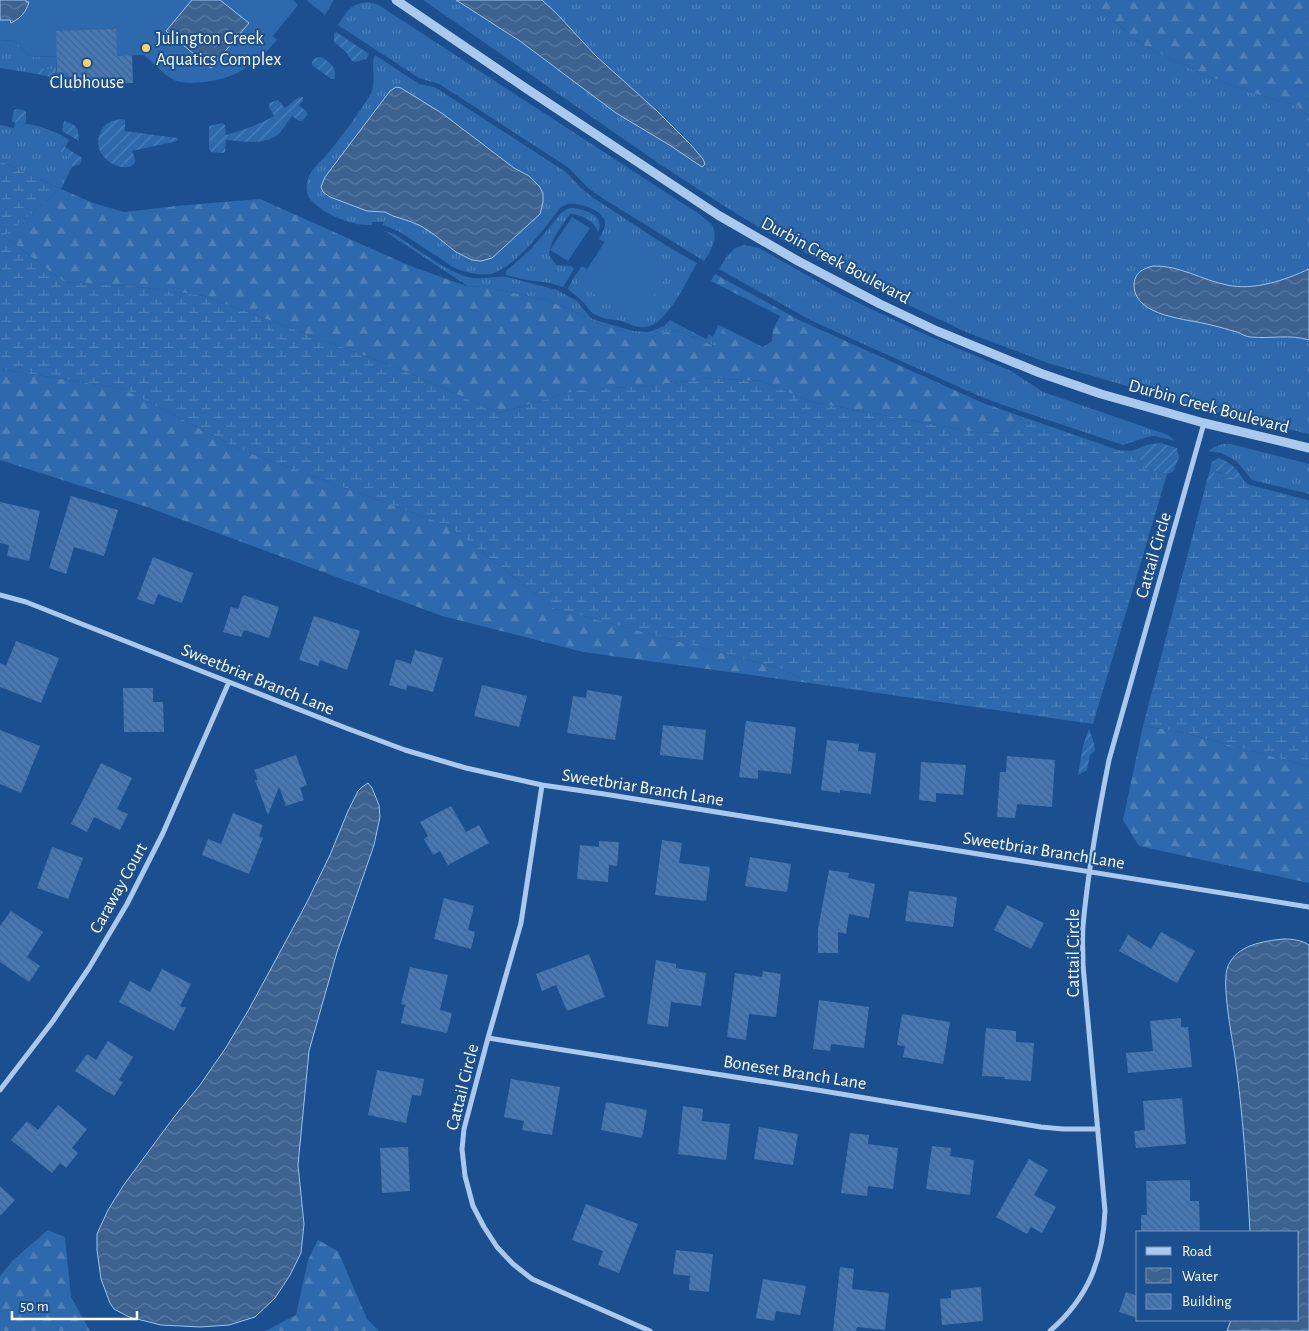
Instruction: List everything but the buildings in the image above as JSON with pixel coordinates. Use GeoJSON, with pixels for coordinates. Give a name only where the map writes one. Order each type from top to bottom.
{"type":"FeatureCollection","features":[{"type":"Feature","properties":{"kind":"street","name":"Durbin Creek Boulevard"},"geometry":{"type":"LineString","coordinates":[[396,0],[718,215],[798,261],[880,304],[937,331],[1040,373],[1101,394],[1204,423],[1309,448]]}},
{"type":"Feature","properties":{"kind":"street","name":"Cattail Circle"},"geometry":{"type":"LineString","coordinates":[[1050,1331],[1073,1308],[1085,1291],[1094,1272],[1104,1232],[1105,1211],[1083,965],[1082,928],[1090,872],[1110,760],[1204,423]]}},
{"type":"Feature","properties":{"kind":"street","name":"Sweetbriar Branch Lane"},"geometry":{"type":"LineString","coordinates":[[0,594],[26,602],[346,728],[405,750],[466,768],[542,785],[1309,907]]}},
{"type":"Feature","properties":{"kind":"street","name":"Caraway Court"},"geometry":{"type":"LineString","coordinates":[[0,1090],[53,1021],[89,968],[127,904],[163,833],[228,682]]}},
{"type":"Feature","properties":{"kind":"street","name":"Cattail Circle"},"geometry":{"type":"LineString","coordinates":[[542,785],[521,924],[464,1129],[462,1149],[465,1176],[473,1206],[484,1227],[497,1247],[513,1264],[532,1279],[650,1331]]}},
{"type":"Feature","properties":{"kind":"street","name":"Boneset Branch Lane"},"geometry":{"type":"LineString","coordinates":[[488,1038],[1041,1127],[1064,1130],[1098,1129]]}},
{"type":"Feature","properties":{"kind":"green space","name":"Julington Creek Aquatics Complex"},"geometry":{"type":"Polygon","coordinates":[[[0,0],[293,0],[298,5],[273,36],[277,40],[253,63],[227,77],[190,83],[170,78],[144,55],[117,56],[80,74],[80,80],[68,80],[68,74],[57,75],[56,56],[31,57],[13,40],[0,41],[0,0]]]}},
{"type":"Feature","properties":{"kind":"green space"},"geometry":{"type":"Polygon","coordinates":[[[306,0],[334,0],[325,15],[306,0]]]}},
{"type":"Feature","properties":{"kind":"green space"},"geometry":{"type":"Polygon","coordinates":[[[423,0],[456,0],[520,41],[616,113],[697,164],[703,159],[657,111],[596,56],[542,0],[1088,0],[1143,45],[1200,73],[1250,92],[1298,106],[1309,119],[1309,434],[1213,411],[1048,363],[966,332],[864,284],[763,230],[718,202],[661,165],[423,0]]]}},
{"type":"Feature","properties":{"kind":"green space"},"geometry":{"type":"Polygon","coordinates":[[[1088,0],[1309,0],[1309,119],[1298,106],[1250,92],[1200,73],[1143,45],[1088,0]]]}},
{"type":"Feature","properties":{"kind":"green space"},"geometry":{"type":"Polygon","coordinates":[[[367,2],[377,4],[702,216],[712,225],[715,234],[711,248],[704,261],[599,196],[588,188],[569,168],[447,89],[439,84],[419,78],[338,25],[349,9],[367,2]]]}},
{"type":"Feature","properties":{"kind":"green space"},"geometry":{"type":"Polygon","coordinates":[[[336,32],[369,54],[366,59],[352,61],[346,52],[334,42],[334,34],[336,32]]]}},
{"type":"Feature","properties":{"kind":"green space"},"geometry":{"type":"Polygon","coordinates":[[[13,40],[31,57],[56,56],[56,69],[37,69],[37,74],[0,68],[0,41],[13,40]]]}},
{"type":"Feature","properties":{"kind":"green space"},"geometry":{"type":"Polygon","coordinates":[[[375,55],[419,84],[434,87],[441,91],[566,172],[592,197],[667,246],[697,263],[682,291],[661,319],[653,325],[642,327],[602,318],[594,314],[568,289],[582,266],[587,269],[578,284],[605,242],[599,239],[605,227],[602,215],[582,205],[567,204],[560,208],[530,245],[513,262],[494,273],[483,274],[470,273],[454,268],[401,233],[383,225],[383,222],[372,222],[372,225],[353,223],[329,214],[316,205],[308,194],[308,178],[345,131],[371,93],[373,88],[375,55]],[[396,87],[390,91],[325,177],[330,197],[385,212],[418,224],[472,260],[529,176],[514,168],[443,114],[401,88],[396,87]]]}},
{"type":"Feature","properties":{"kind":"green space"},"geometry":{"type":"Polygon","coordinates":[[[321,57],[330,63],[334,69],[334,79],[331,79],[312,65],[315,58],[321,57]]]}},
{"type":"Feature","properties":{"kind":"green space"},"geometry":{"type":"Polygon","coordinates":[[[37,69],[56,69],[57,74],[68,74],[68,80],[80,80],[79,86],[75,91],[70,89],[59,79],[37,74],[37,69]]]}},
{"type":"Feature","properties":{"kind":"green space"},"geometry":{"type":"Polygon","coordinates":[[[303,97],[303,101],[299,105],[308,114],[302,121],[292,116],[277,135],[265,141],[226,140],[225,152],[211,152],[209,149],[209,126],[222,123],[225,125],[226,135],[239,131],[257,125],[274,116],[269,103],[278,100],[285,108],[303,97]]]}},
{"type":"Feature","properties":{"kind":"green space"},"geometry":{"type":"Polygon","coordinates":[[[14,110],[26,112],[26,123],[12,122],[14,110]]]}},
{"type":"Feature","properties":{"kind":"green space"},"geometry":{"type":"Polygon","coordinates":[[[122,119],[125,120],[125,131],[177,138],[178,140],[132,151],[135,162],[132,166],[119,166],[105,158],[100,151],[98,143],[100,133],[106,124],[122,119]]]}},
{"type":"Feature","properties":{"kind":"green space"},"geometry":{"type":"Polygon","coordinates":[[[64,121],[76,128],[79,141],[62,131],[64,121]]]}},
{"type":"Feature","properties":{"kind":"green space"},"geometry":{"type":"Polygon","coordinates":[[[15,122],[56,132],[68,139],[60,152],[69,157],[72,167],[61,189],[0,161],[0,125],[14,128],[15,122]]]}},
{"type":"Feature","properties":{"kind":"green space"},"geometry":{"type":"Polygon","coordinates":[[[68,139],[65,147],[81,157],[82,160],[80,164],[72,167],[69,157],[60,152],[68,139]]]}},
{"type":"Feature","properties":{"kind":"green space"},"geometry":{"type":"Polygon","coordinates":[[[0,161],[61,189],[4,236],[64,282],[140,287],[204,296],[393,366],[499,413],[578,390],[647,386],[710,378],[760,381],[812,402],[980,433],[1009,432],[1023,417],[1118,450],[1131,451],[1139,448],[1136,452],[1145,469],[1167,474],[1093,724],[809,683],[782,669],[553,608],[449,526],[239,449],[124,389],[0,369],[0,161]]]}},
{"type":"Feature","properties":{"kind":"green space"},"geometry":{"type":"Polygon","coordinates":[[[61,189],[93,203],[124,212],[260,199],[408,265],[469,287],[481,286],[546,300],[574,311],[596,323],[619,330],[652,337],[676,330],[714,346],[720,337],[723,327],[763,347],[772,341],[773,329],[780,316],[711,281],[715,274],[799,320],[983,403],[1023,417],[1009,432],[980,433],[812,402],[760,381],[710,378],[647,386],[578,390],[499,413],[393,366],[204,296],[140,287],[64,282],[4,236],[61,189]]]}},
{"type":"Feature","properties":{"kind":"green space"},"geometry":{"type":"Polygon","coordinates":[[[571,208],[592,214],[599,221],[600,226],[598,232],[587,219],[570,214],[556,233],[549,255],[556,265],[571,266],[574,269],[563,287],[506,275],[506,271],[531,249],[561,213],[571,208]]]}},
{"type":"Feature","properties":{"kind":"green space"},"geometry":{"type":"Polygon","coordinates":[[[572,217],[590,228],[568,261],[550,250],[572,217]]]}},
{"type":"Feature","properties":{"kind":"green space"},"geometry":{"type":"Polygon","coordinates":[[[614,228],[673,266],[636,322],[578,283],[614,228]]]}},
{"type":"Feature","properties":{"kind":"green space"},"geometry":{"type":"Polygon","coordinates":[[[383,230],[394,234],[420,252],[459,274],[478,278],[507,277],[557,290],[577,301],[592,319],[633,331],[649,332],[664,326],[670,320],[706,339],[709,335],[713,337],[718,325],[723,327],[720,337],[715,346],[676,330],[652,337],[596,323],[574,311],[546,300],[481,286],[469,287],[383,230]]]}},
{"type":"Feature","properties":{"kind":"green space"},"geometry":{"type":"Polygon","coordinates":[[[744,245],[759,248],[838,293],[915,330],[1011,371],[1043,392],[1168,435],[1175,441],[1155,436],[1123,445],[979,396],[812,321],[719,269],[727,256],[735,248],[744,245]]]}},
{"type":"Feature","properties":{"kind":"green space"},"geometry":{"type":"Polygon","coordinates":[[[0,369],[124,389],[239,449],[449,526],[553,608],[782,669],[809,683],[583,652],[442,616],[150,508],[0,460],[0,369]]]}},
{"type":"Feature","properties":{"kind":"green space"},"geometry":{"type":"Polygon","coordinates":[[[1161,443],[1177,448],[1179,457],[1173,472],[1167,474],[1145,469],[1136,452],[1144,446],[1161,443]]]}},
{"type":"Feature","properties":{"kind":"green space"},"geometry":{"type":"Polygon","coordinates":[[[1223,444],[1231,444],[1309,464],[1309,494],[1252,480],[1238,463],[1231,458],[1221,453],[1208,451],[1223,444]]]}},
{"type":"Feature","properties":{"kind":"green space"},"geometry":{"type":"Polygon","coordinates":[[[1219,458],[1234,467],[1245,482],[1215,471],[1210,484],[1206,484],[1212,462],[1219,458]]]}},
{"type":"Feature","properties":{"kind":"green space"},"geometry":{"type":"Polygon","coordinates":[[[1214,471],[1250,485],[1309,501],[1309,766],[1181,732],[1143,726],[1206,484],[1210,484],[1214,471]]]}},
{"type":"Feature","properties":{"kind":"green space"},"geometry":{"type":"Polygon","coordinates":[[[1143,726],[1181,732],[1309,766],[1309,883],[1139,846],[1123,820],[1143,726]]]}},
{"type":"Feature","properties":{"kind":"green space"},"geometry":{"type":"Polygon","coordinates":[[[1089,729],[1095,751],[1090,755],[1087,770],[1078,775],[1083,746],[1089,729]]]}},
{"type":"Feature","properties":{"kind":"green space"},"geometry":{"type":"Polygon","coordinates":[[[48,1230],[65,1237],[71,1297],[90,1331],[0,1331],[0,1276],[12,1261],[48,1230]]]}},
{"type":"Feature","properties":{"kind":"green space"},"geometry":{"type":"Polygon","coordinates":[[[318,1240],[338,1251],[367,1319],[379,1331],[265,1331],[296,1315],[308,1260],[318,1240]]]}},
{"type":"Feature","properties":{"kind":"water"},"geometry":{"type":"Polygon","coordinates":[[[0,0],[26,0],[26,2],[29,2],[23,14],[11,23],[10,20],[0,20],[0,0]]]}},
{"type":"Feature","properties":{"kind":"water"},"geometry":{"type":"Polygon","coordinates":[[[192,0],[220,0],[249,23],[211,68],[166,31],[192,0]]]}},
{"type":"Feature","properties":{"kind":"water"},"geometry":{"type":"Polygon","coordinates":[[[456,0],[542,0],[596,56],[657,111],[691,145],[705,164],[702,167],[616,113],[520,41],[456,0]]]}},
{"type":"Feature","properties":{"kind":"water"},"geometry":{"type":"Polygon","coordinates":[[[396,87],[401,88],[443,114],[514,168],[529,176],[543,193],[540,214],[492,258],[481,261],[472,260],[456,252],[421,226],[385,212],[367,211],[330,197],[323,192],[321,187],[325,177],[390,91],[396,87]]]}},
{"type":"Feature","properties":{"kind":"water"},"geometry":{"type":"Polygon","coordinates":[[[1153,266],[1181,270],[1227,285],[1248,287],[1290,277],[1309,269],[1309,340],[1295,337],[1249,337],[1237,332],[1165,315],[1153,310],[1143,304],[1137,296],[1134,282],[1139,272],[1153,266]]]}},
{"type":"Feature","properties":{"kind":"water"},"geometry":{"type":"Polygon","coordinates":[[[368,783],[379,805],[380,817],[374,845],[337,952],[309,1051],[298,1165],[304,1224],[301,1253],[275,1298],[255,1317],[229,1325],[200,1327],[161,1325],[129,1317],[114,1309],[110,1303],[101,1279],[97,1234],[108,1210],[123,1186],[200,1085],[248,1011],[306,904],[358,791],[368,783]]]}},
{"type":"Feature","properties":{"kind":"water"},"geometry":{"type":"Polygon","coordinates":[[[1297,940],[1309,945],[1309,1331],[1227,1331],[1231,1321],[1299,1321],[1299,1231],[1250,1231],[1242,1123],[1228,1010],[1226,974],[1232,959],[1252,945],[1268,941],[1297,940]]]}},
{"type":"Feature","properties":{"kind":"place","name":"Julington Creek Aquatics Complex"},"geometry":{"type":"Point","coordinates":[146,48]}},
{"type":"Feature","properties":{"kind":"place","name":"Clubhouse"},"geometry":{"type":"Point","coordinates":[87,63]}}]}
